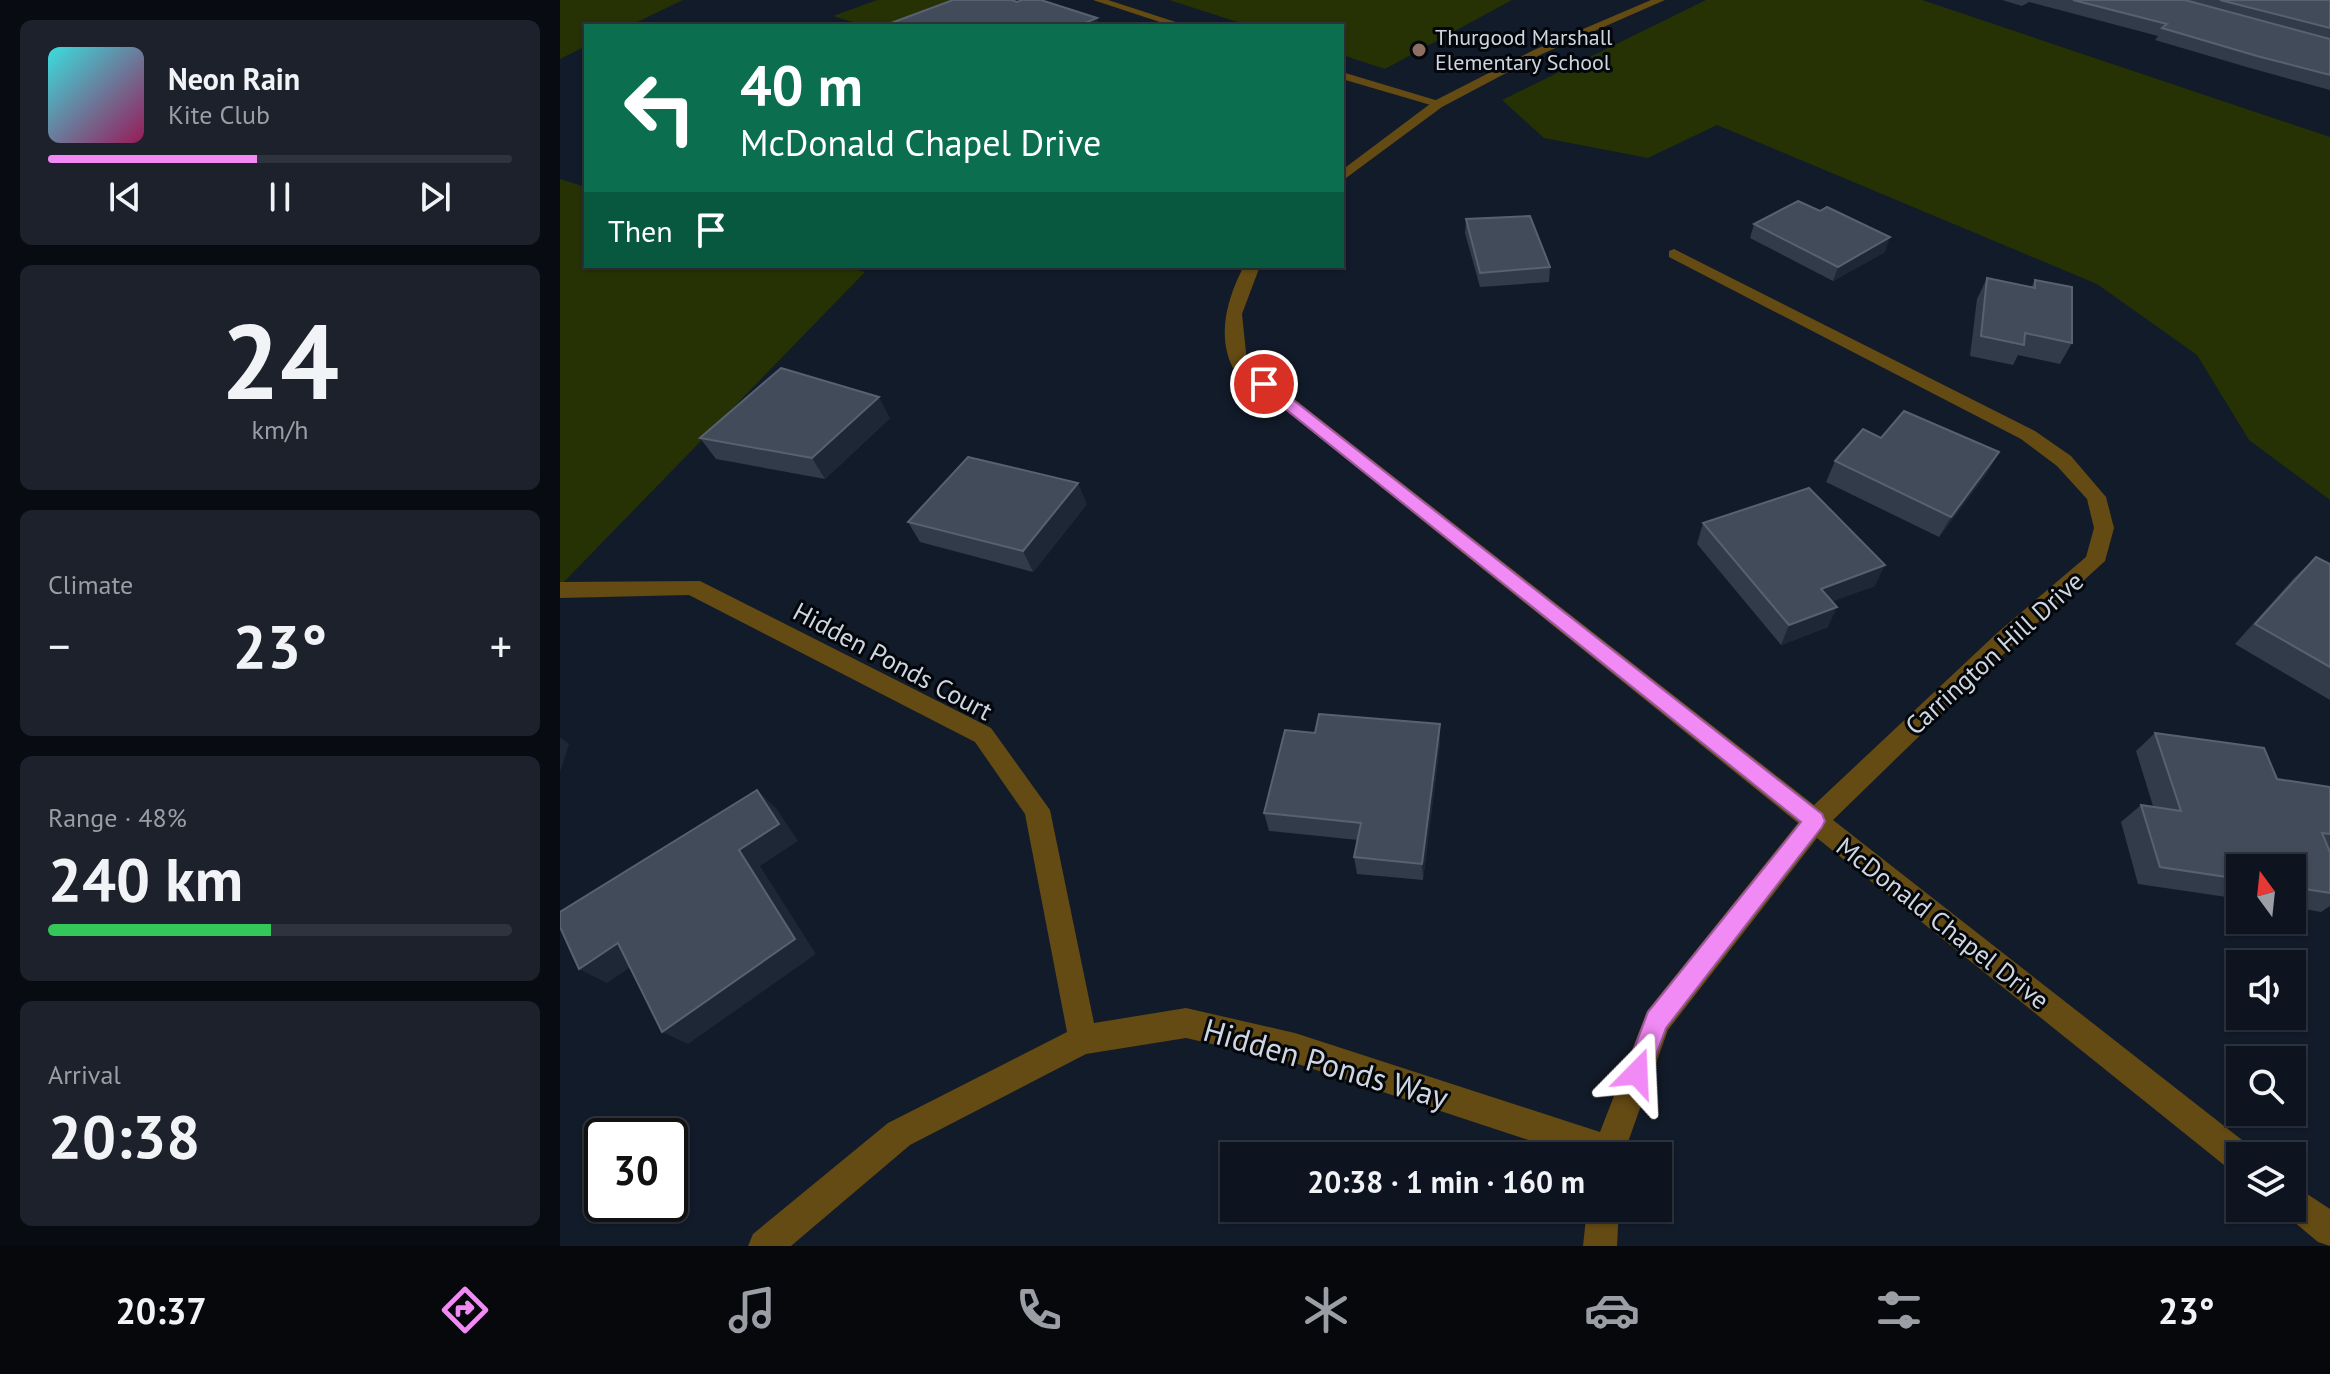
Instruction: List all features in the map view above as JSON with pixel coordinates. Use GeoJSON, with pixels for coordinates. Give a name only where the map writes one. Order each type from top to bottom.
{"type":"FeatureCollection","features":[{"type":"Feature","properties":{"kind":"street"},"geometry":{"type":"LineString","coordinates":[[1348,166],[1438,104],[1538,52],[1660,0]]}},
{"type":"Feature","properties":{"kind":"street","name":"Carrington Hill Drive"},"geometry":{"type":"LineString","coordinates":[[1611,1142],[1657,1021],[1815,821],[2005,639],[2095,561],[2104,528],[2096,497],[2064,461],[2028,435],[1674,254]]}},
{"type":"Feature","properties":{"kind":"street","name":"McDonald Chapel Drive"},"geometry":{"type":"LineString","coordinates":[[1251,268],[1236,293],[1233,339],[1239,364],[2226,1147]]}},
{"type":"Feature","properties":{"kind":"street","name":"Hidden Ponds Court"},"geometry":{"type":"LineString","coordinates":[[560,590],[692,587],[983,735],[1037,810],[1083,1040]]}},
{"type":"Feature","properties":{"kind":"street","name":"Hidden Ponds Way"},"geometry":{"type":"LineString","coordinates":[[765,1246],[899,1134],[1083,1040],[1186,1023],[1295,1048],[1574,1142]]}},
{"type":"Feature","properties":{"kind":"street"},"geometry":{"type":"LineString","coordinates":[[2306,1211],[2330,1230]]}},
{"type":"Feature","properties":{"kind":"street"},"geometry":{"type":"LineString","coordinates":[[1600,1246],[1602,1222]]}},
{"type":"Feature","properties":{"kind":"lane"},"geometry":{"type":"LineString","coordinates":[[1098,0],[1176,24]]}},
{"type":"Feature","properties":{"kind":"lane"},"geometry":{"type":"LineString","coordinates":[[1344,76],[1438,104]]}},
{"type":"Feature","properties":{"kind":"green space"},"geometry":{"type":"Polygon","coordinates":[[[560,0],[683,0],[633,24],[584,24],[584,47],[560,59],[560,0]]]}},
{"type":"Feature","properties":{"kind":"green space"},"geometry":{"type":"Polygon","coordinates":[[[877,0],[989,0],[930,21],[912,24],[862,24],[833,16],[877,0]]]}},
{"type":"Feature","properties":{"kind":"green space"},"geometry":{"type":"Polygon","coordinates":[[[1169,0],[1512,0],[1385,69],[1344,56],[1344,24],[1244,24],[1169,0]]]}},
{"type":"Feature","properties":{"kind":"green space"},"geometry":{"type":"Polygon","coordinates":[[[1706,0],[1922,0],[2330,137],[2330,500],[2249,440],[2197,355],[2097,284],[1717,125],[1648,158],[1544,138],[1502,100],[1706,0]]]}},
{"type":"Feature","properties":{"kind":"green space"},"geometry":{"type":"Polygon","coordinates":[[[560,179],[584,186],[584,268],[852,268],[865,272],[560,586],[560,179]]]}},
{"type":"Feature","properties":{"kind":"building"},"geometry":{"type":"Polygon","coordinates":[[[953,0],[1041,0],[1097,18],[1083,24],[888,24],[953,0]]]}},
{"type":"Feature","properties":{"kind":"building"},"geometry":{"type":"Polygon","coordinates":[[[2073,0],[2185,0],[2330,39],[2330,75],[2162,28],[2167,24],[2073,0]]]}},
{"type":"Feature","properties":{"kind":"building"},"geometry":{"type":"Polygon","coordinates":[[[2220,0],[2330,0],[2330,28],[2220,0]]]}},
{"type":"Feature","properties":{"kind":"building"},"geometry":{"type":"Polygon","coordinates":[[[1798,201],[1820,211],[1827,207],[1890,237],[1838,267],[1754,224],[1798,201]]]}},
{"type":"Feature","properties":{"kind":"building"},"geometry":{"type":"Polygon","coordinates":[[[1530,216],[1550,267],[1480,273],[1466,219],[1530,216]]]}},
{"type":"Feature","properties":{"kind":"building"},"geometry":{"type":"Polygon","coordinates":[[[1987,278],[2035,288],[2035,280],[2072,287],[2072,343],[2025,333],[2024,345],[1981,336],[1987,278]]]}},
{"type":"Feature","properties":{"kind":"building"},"geometry":{"type":"Polygon","coordinates":[[[781,368],[879,397],[812,458],[700,438],[781,368]]]}},
{"type":"Feature","properties":{"kind":"building"},"geometry":{"type":"Polygon","coordinates":[[[1904,411],[1999,452],[1951,517],[1835,461],[1863,429],[1881,438],[1904,411]]]}},
{"type":"Feature","properties":{"kind":"building"},"geometry":{"type":"Polygon","coordinates":[[[968,457],[1078,483],[1023,551],[908,522],[968,457]]]}},
{"type":"Feature","properties":{"kind":"building"},"geometry":{"type":"Polygon","coordinates":[[[1809,488],[1885,565],[1821,589],[1837,607],[1789,625],[1703,523],[1809,488]]]}},
{"type":"Feature","properties":{"kind":"building"},"geometry":{"type":"Polygon","coordinates":[[[2316,557],[2330,564],[2330,667],[2255,624],[2316,557]]]}},
{"type":"Feature","properties":{"kind":"building"},"geometry":{"type":"Polygon","coordinates":[[[1319,714],[1440,724],[1422,864],[1354,857],[1361,823],[1264,813],[1285,730],[1315,733],[1319,714]]]}},
{"type":"Feature","properties":{"kind":"building"},"geometry":{"type":"Polygon","coordinates":[[[2155,733],[2264,748],[2277,779],[2330,787],[2330,834],[2322,833],[2330,852],[2330,893],[2306,889],[2306,854],[2226,854],[2226,877],[2160,867],[2141,805],[2181,811],[2155,733]]]}},
{"type":"Feature","properties":{"kind":"building"},"geometry":{"type":"Polygon","coordinates":[[[757,790],[779,824],[739,850],[795,939],[662,1032],[618,943],[579,969],[560,927],[560,912],[757,790]]]}},
{"type":"Feature","properties":{"kind":"place","name":"Thurgood Marshall Elementary School"},"geometry":{"type":"Point","coordinates":[1419,50]}},
{"type":"Feature","properties":{"kind":"route"},"geometry":{"type":"LineString","coordinates":[[1264,384],[1815,821],[1657,1021],[1637,1073]]}}]}
